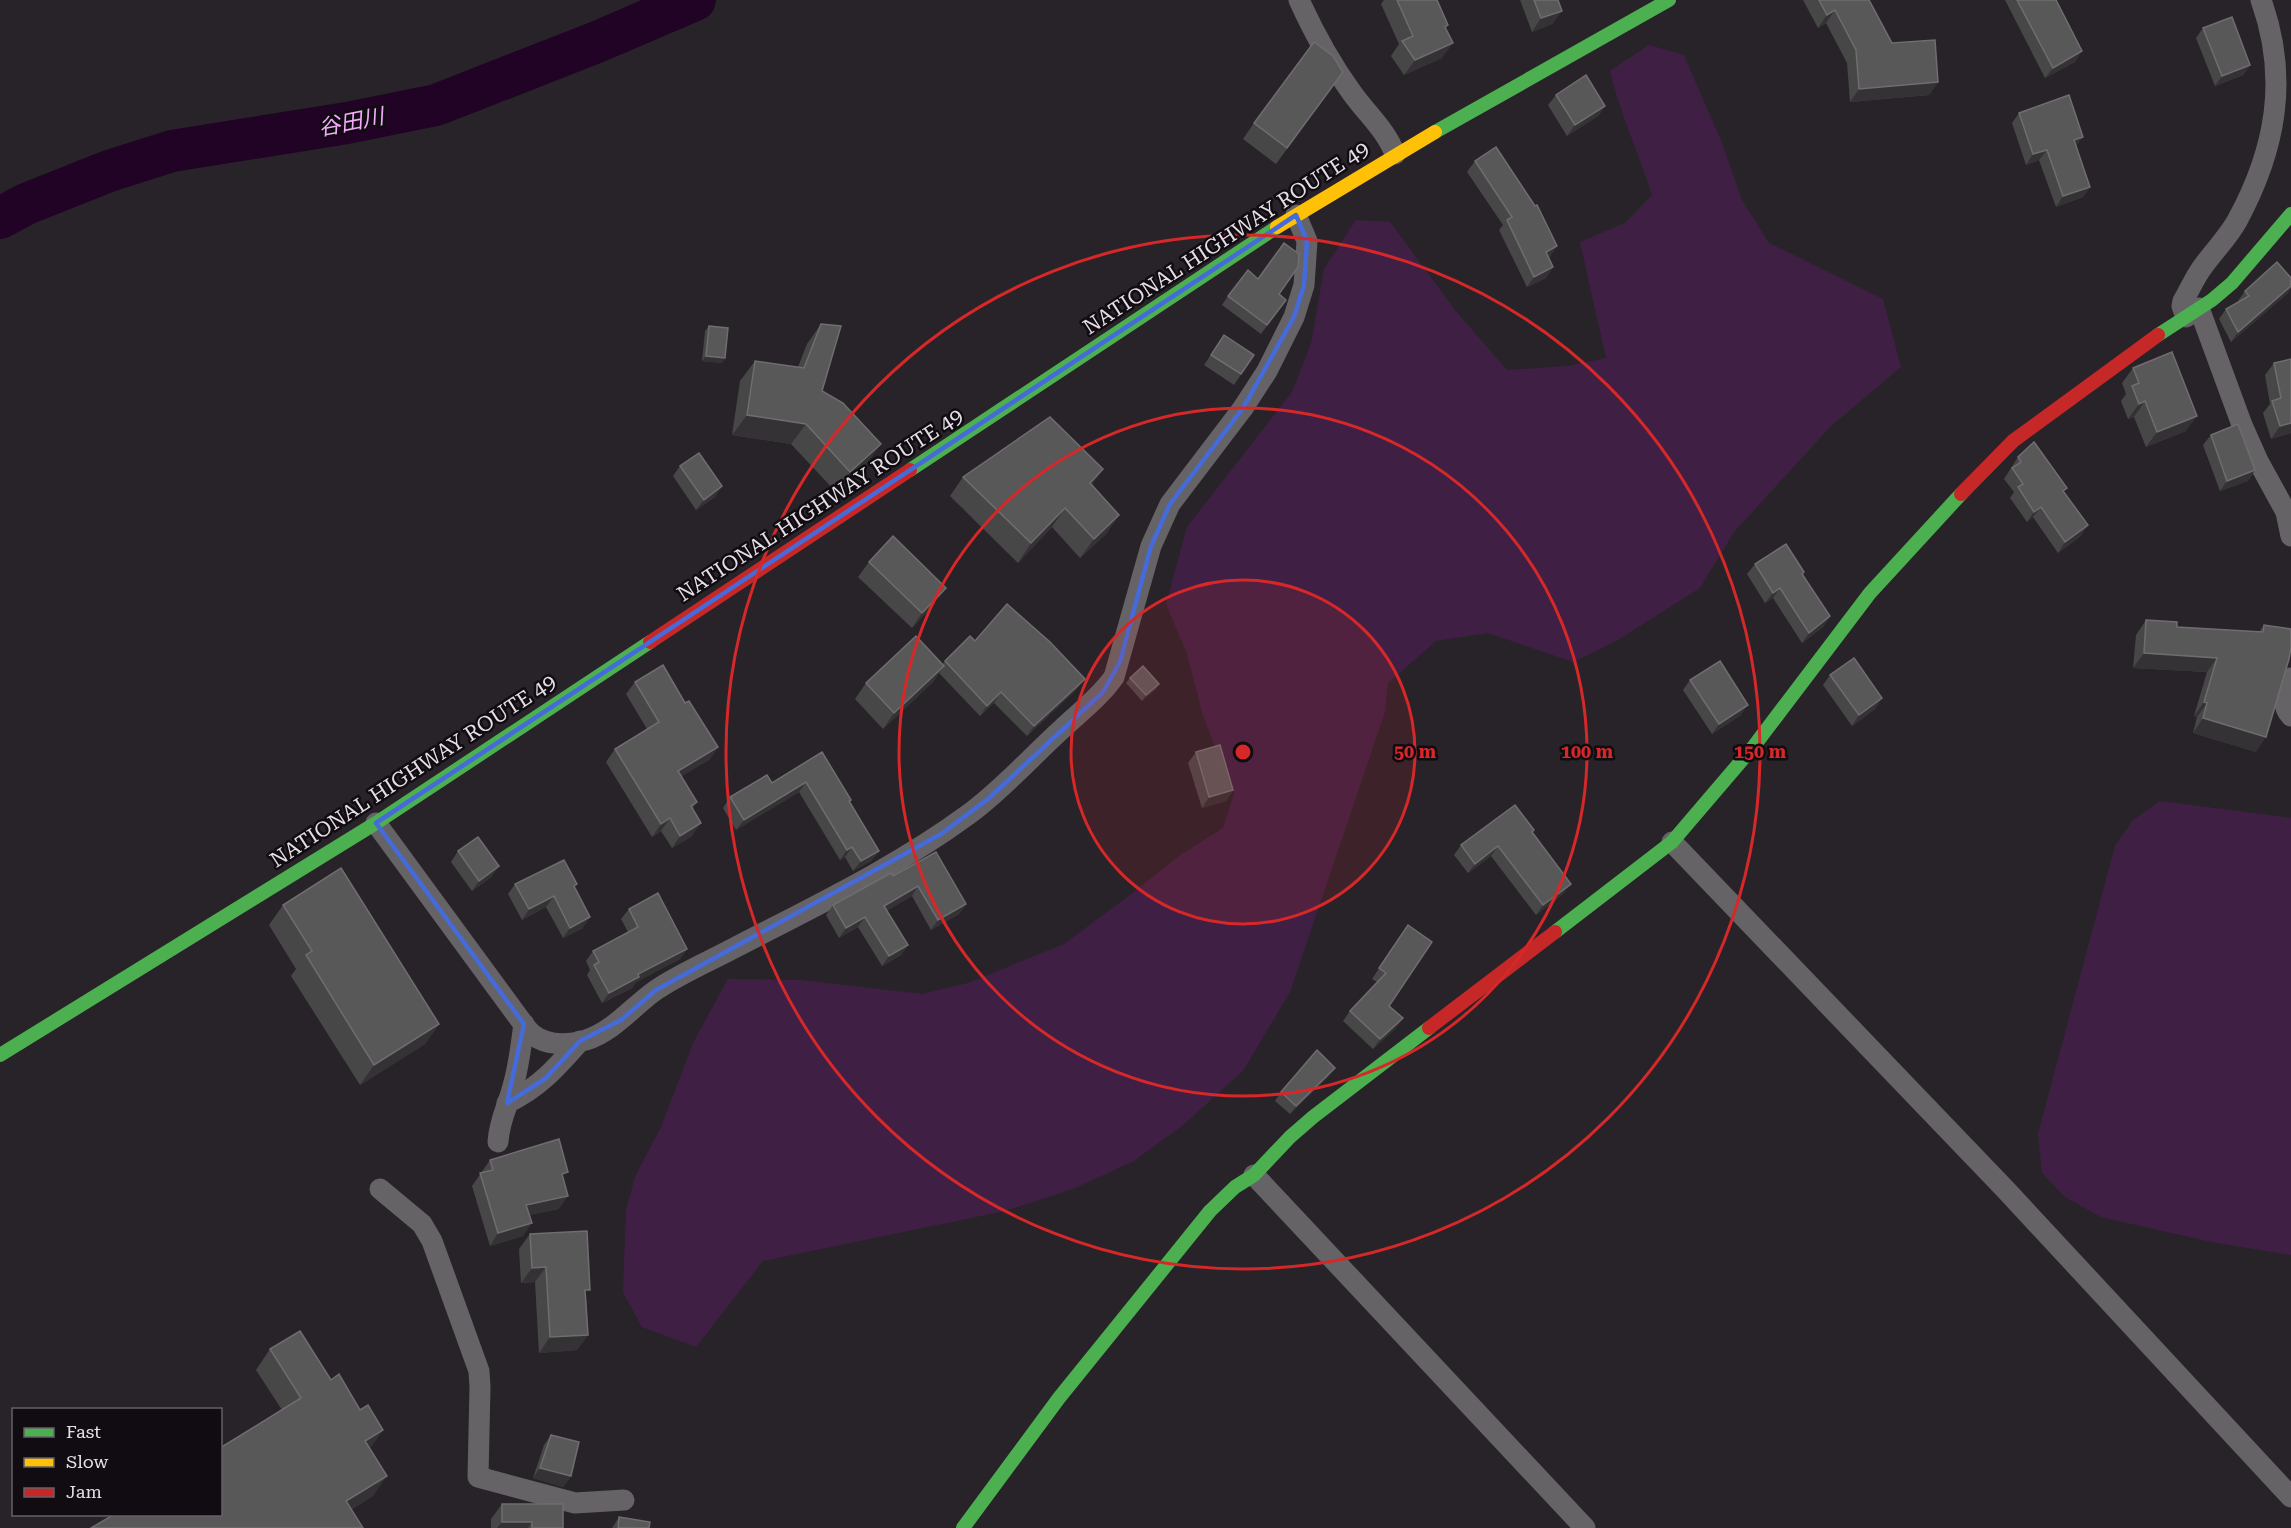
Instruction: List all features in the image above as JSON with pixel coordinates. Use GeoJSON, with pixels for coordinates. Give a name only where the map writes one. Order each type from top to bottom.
{"type":"FeatureCollection","features":[{"type":"Feature","properties":{"kind":"main road","name":"NATIONAL HIGHWAY ROUTE 49"},"geometry":{"type":"LineString","coordinates":[[0,1055],[376,823],[1296,215],[1395,154],[1668,0]]}},
{"type":"Feature","properties":{"kind":"main road"},"geometry":{"type":"LineString","coordinates":[[963,1528],[1059,1398],[1210,1211],[1235,1187],[1254,1175],[1290,1137],[1313,1117],[1672,842],[1754,746],[1870,593],[1935,521],[2013,441],[2051,415],[2136,349],[2232,284],[2291,214]]}},
{"type":"Feature","properties":{"kind":"street"},"geometry":{"type":"LineString","coordinates":[[1299,0],[1330,60],[1352,94],[1389,138],[1395,154]]}},
{"type":"Feature","properties":{"kind":"street"},"geometry":{"type":"LineString","coordinates":[[2261,0],[2267,16],[2276,69],[2277,98],[2268,148],[2260,172],[2237,221],[2225,240],[2202,266],[2182,306],[2192,313],[2258,461],[2286,512],[2291,536]]}},
{"type":"Feature","properties":{"kind":"street"},"geometry":{"type":"LineString","coordinates":[[376,823],[533,1036],[544,1042],[556,1043],[580,1041],[592,1037],[621,1020],[656,990],[857,883],[941,834],[988,799],[1103,692],[1114,677],[1151,546],[1170,504],[1243,408],[1267,371],[1294,317],[1304,285],[1307,241],[1296,215]]}},
{"type":"Feature","properties":{"kind":"street"},"geometry":{"type":"LineString","coordinates":[[2291,678],[2284,699],[2285,708],[2291,716]]}},
{"type":"Feature","properties":{"kind":"street"},"geometry":{"type":"LineString","coordinates":[[1672,842],[2004,1189],[2291,1497]]}},
{"type":"Feature","properties":{"kind":"street"},"geometry":{"type":"LineString","coordinates":[[498,1142],[499,1125],[520,1057],[524,1024]]}},
{"type":"Feature","properties":{"kind":"street"},"geometry":{"type":"LineString","coordinates":[[507,1103],[525,1095],[545,1079],[580,1041]]}},
{"type":"Feature","properties":{"kind":"street"},"geometry":{"type":"LineString","coordinates":[[1254,1175],[1586,1528]]}},
{"type":"Feature","properties":{"kind":"street"},"geometry":{"type":"LineString","coordinates":[[380,1189],[412,1214],[422,1224],[432,1240],[475,1355],[480,1387],[478,1477],[574,1503],[624,1500]]}},
{"type":"Feature","properties":{"kind":"highlighted area"},"geometry":{"type":"Polygon","coordinates":[[[1296,215],[1307,241],[1304,285],[1294,317],[1243,408],[1170,504],[1151,546],[1120,662],[1103,692],[988,799],[941,834],[656,990],[621,1020],[580,1041],[545,1079],[507,1103],[524,1024],[376,823],[1296,215]]]}},
{"type":"Feature","properties":{"kind":"shaded area"},"geometry":{"type":"Polygon","coordinates":[[[1649,45],[1684,55],[1722,143],[1742,200],[1769,243],[1883,299],[1901,367],[1831,426],[1734,532],[1700,588],[1618,640],[1573,662],[1488,633],[1436,641],[1388,683],[1385,712],[1290,992],[1243,1071],[1183,1125],[1134,1161],[1073,1189],[1005,1211],[763,1261],[696,1347],[642,1327],[623,1292],[626,1210],[635,1177],[661,1127],[694,1041],[728,979],[800,980],[922,994],[968,983],[1064,944],[1179,856],[1223,828],[1234,794],[1203,716],[1187,654],[1166,604],[1187,527],[1292,392],[1311,344],[1324,269],[1356,220],[1390,222],[1455,310],[1507,370],[1568,366],[1606,358],[1580,242],[1625,223],[1652,195],[1610,71],[1649,45]]]}},
{"type":"Feature","properties":{"kind":"shaded area"},"geometry":{"type":"Polygon","coordinates":[[[2160,801],[2291,818],[2291,1255],[2211,1242],[2101,1217],[2065,1197],[2042,1173],[2038,1134],[2115,846],[2133,820],[2160,801]]]}},
{"type":"Feature","properties":{"kind":"building"},"geometry":{"type":"Polygon","coordinates":[[[1397,0],[1437,0],[1448,25],[1445,27],[1453,43],[1415,60],[1402,41],[1413,36],[1397,0]]]}},
{"type":"Feature","properties":{"kind":"building"},"geometry":{"type":"Polygon","coordinates":[[[1534,0],[1558,0],[1562,11],[1541,18],[1534,0]]]}},
{"type":"Feature","properties":{"kind":"building"},"geometry":{"type":"Polygon","coordinates":[[[1819,0],[1869,0],[1892,43],[1935,40],[1938,82],[1859,89],[1856,50],[1835,10],[1827,15],[1819,0]]]}},
{"type":"Feature","properties":{"kind":"building"},"geometry":{"type":"Polygon","coordinates":[[[2017,0],[2056,0],[2082,51],[2053,68],[2017,0]]]}},
{"type":"Feature","properties":{"kind":"building"},"geometry":{"type":"Polygon","coordinates":[[[2232,17],[2250,65],[2222,76],[2203,28],[2232,17]]]}},
{"type":"Feature","properties":{"kind":"building"},"geometry":{"type":"Polygon","coordinates":[[[1314,42],[1333,56],[1343,72],[1287,148],[1254,123],[1314,42]]]}},
{"type":"Feature","properties":{"kind":"building"},"geometry":{"type":"Polygon","coordinates":[[[1586,75],[1605,106],[1575,125],[1556,95],[1586,75]]]}},
{"type":"Feature","properties":{"kind":"building"},"geometry":{"type":"Polygon","coordinates":[[[2069,95],[2083,137],[2074,140],[2090,187],[2063,196],[2047,150],[2033,154],[2019,113],[2069,95]]]}},
{"type":"Feature","properties":{"kind":"building"},"geometry":{"type":"Polygon","coordinates":[[[1496,147],[1535,206],[1537,205],[1557,246],[1546,252],[1553,267],[1534,277],[1507,220],[1512,217],[1475,161],[1496,147]]]}},
{"type":"Feature","properties":{"kind":"building"},"geometry":{"type":"Polygon","coordinates":[[[1284,243],[1299,254],[1298,267],[1279,294],[1286,300],[1267,325],[1228,296],[1248,270],[1258,279],[1284,243]]]}},
{"type":"Feature","properties":{"kind":"building"},"geometry":{"type":"Polygon","coordinates":[[[2277,262],[2291,278],[2291,286],[2238,332],[2226,309],[2249,296],[2245,291],[2277,262]]]}},
{"type":"Feature","properties":{"kind":"building"},"geometry":{"type":"Polygon","coordinates":[[[821,324],[841,326],[822,391],[843,403],[881,444],[850,472],[806,424],[747,415],[755,361],[804,368],[821,324]]]}},
{"type":"Feature","properties":{"kind":"building"},"geometry":{"type":"Polygon","coordinates":[[[709,326],[728,328],[725,358],[706,356],[709,326]]]}},
{"type":"Feature","properties":{"kind":"building"},"geometry":{"type":"Polygon","coordinates":[[[1224,335],[1254,355],[1241,374],[1211,355],[1224,335]]]}},
{"type":"Feature","properties":{"kind":"building"},"geometry":{"type":"Polygon","coordinates":[[[2172,352],[2197,416],[2157,432],[2145,401],[2139,404],[2132,386],[2139,383],[2133,368],[2172,352]]]}},
{"type":"Feature","properties":{"kind":"building"},"geometry":{"type":"Polygon","coordinates":[[[2291,359],[2291,423],[2280,426],[2272,401],[2281,398],[2274,363],[2291,359]]]}},
{"type":"Feature","properties":{"kind":"building"},"geometry":{"type":"Polygon","coordinates":[[[1050,417],[1103,469],[1090,483],[1119,515],[1094,539],[1065,508],[1031,543],[963,477],[1050,417]]]}},
{"type":"Feature","properties":{"kind":"building"},"geometry":{"type":"Polygon","coordinates":[[[2238,424],[2255,470],[2227,481],[2211,435],[2238,424]]]}},
{"type":"Feature","properties":{"kind":"building"},"geometry":{"type":"Polygon","coordinates":[[[2034,442],[2067,488],[2063,491],[2088,525],[2065,542],[2041,507],[2034,512],[2018,487],[2023,484],[2012,468],[2021,462],[2018,457],[2034,442]]]}},
{"type":"Feature","properties":{"kind":"building"},"geometry":{"type":"Polygon","coordinates":[[[699,453],[722,486],[704,500],[680,466],[699,453]]]}},
{"type":"Feature","properties":{"kind":"building"},"geometry":{"type":"Polygon","coordinates":[[[893,536],[946,588],[922,613],[869,562],[893,536]]]}},
{"type":"Feature","properties":{"kind":"building"},"geometry":{"type":"Polygon","coordinates":[[[1786,544],[1804,572],[1802,574],[1830,616],[1809,633],[1780,588],[1773,593],[1755,564],[1786,544]]]}},
{"type":"Feature","properties":{"kind":"building"},"geometry":{"type":"Polygon","coordinates":[[[1007,604],[1050,642],[1085,679],[1034,726],[1001,692],[987,706],[945,661],[970,636],[975,641],[1007,604]]]}},
{"type":"Feature","properties":{"kind":"building"},"geometry":{"type":"Polygon","coordinates":[[[2146,620],[2177,622],[2177,627],[2263,632],[2264,625],[2291,629],[2289,659],[2266,737],[2203,718],[2207,703],[2204,702],[2217,658],[2144,653],[2146,620]]]}},
{"type":"Feature","properties":{"kind":"building"},"geometry":{"type":"Polygon","coordinates":[[[916,636],[944,666],[894,713],[866,683],[916,636]]]}},
{"type":"Feature","properties":{"kind":"building"},"geometry":{"type":"Polygon","coordinates":[[[1854,658],[1882,698],[1859,715],[1830,675],[1854,658]]]}},
{"type":"Feature","properties":{"kind":"building"},"geometry":{"type":"Polygon","coordinates":[[[1720,661],[1748,705],[1719,724],[1690,680],[1720,661]]]}},
{"type":"Feature","properties":{"kind":"building"},"geometry":{"type":"Polygon","coordinates":[[[663,665],[685,703],[689,701],[718,747],[678,771],[697,802],[691,806],[701,823],[680,836],[670,818],[661,824],[615,749],[659,722],[635,682],[663,665]]]}},
{"type":"Feature","properties":{"kind":"building"},"geometry":{"type":"Polygon","coordinates":[[[1143,666],[1159,684],[1146,695],[1130,678],[1143,666]]]}},
{"type":"Feature","properties":{"kind":"building"},"geometry":{"type":"Polygon","coordinates":[[[1220,745],[1233,790],[1209,797],[1196,752],[1220,745]]]}},
{"type":"Feature","properties":{"kind":"building"},"geometry":{"type":"Polygon","coordinates":[[[822,752],[879,851],[861,861],[852,847],[847,850],[806,782],[744,820],[730,797],[767,775],[772,783],[822,752]]]}},
{"type":"Feature","properties":{"kind":"building"},"geometry":{"type":"Polygon","coordinates":[[[1515,805],[1571,884],[1543,905],[1498,846],[1475,864],[1461,845],[1515,805]]]}},
{"type":"Feature","properties":{"kind":"building"},"geometry":{"type":"Polygon","coordinates":[[[478,837],[499,866],[479,881],[458,851],[478,837]]]}},
{"type":"Feature","properties":{"kind":"building"},"geometry":{"type":"Polygon","coordinates":[[[936,852],[966,904],[938,920],[918,886],[884,906],[908,945],[889,956],[865,917],[846,928],[833,905],[891,873],[893,876],[936,852]]]}},
{"type":"Feature","properties":{"kind":"building"},"geometry":{"type":"Polygon","coordinates":[[[564,860],[577,884],[574,886],[590,917],[570,928],[554,896],[529,909],[515,884],[564,860]]]}},
{"type":"Feature","properties":{"kind":"building"},"geometry":{"type":"Polygon","coordinates":[[[341,868],[439,1024],[374,1065],[306,955],[312,951],[283,905],[341,868]]]}},
{"type":"Feature","properties":{"kind":"building"},"geometry":{"type":"Polygon","coordinates":[[[658,893],[687,949],[638,974],[639,977],[609,993],[594,965],[599,962],[593,951],[638,927],[629,909],[658,893]]]}},
{"type":"Feature","properties":{"kind":"building"},"geometry":{"type":"Polygon","coordinates":[[[1408,925],[1432,942],[1389,1006],[1403,1018],[1380,1039],[1350,1011],[1386,973],[1379,968],[1408,925]]]}},
{"type":"Feature","properties":{"kind":"building"},"geometry":{"type":"Polygon","coordinates":[[[1317,1050],[1335,1068],[1296,1106],[1281,1092],[1317,1050]]]}},
{"type":"Feature","properties":{"kind":"building"},"geometry":{"type":"Polygon","coordinates":[[[559,1139],[568,1172],[562,1174],[568,1196],[526,1205],[532,1223],[498,1233],[480,1173],[493,1170],[490,1160],[559,1139]]]}},
{"type":"Feature","properties":{"kind":"building"},"geometry":{"type":"Polygon","coordinates":[[[587,1231],[590,1290],[585,1290],[588,1335],[550,1337],[546,1267],[532,1268],[530,1234],[587,1231]]]}},
{"type":"Feature","properties":{"kind":"building"},"geometry":{"type":"Polygon","coordinates":[[[300,1331],[331,1380],[339,1374],[360,1410],[368,1405],[383,1430],[365,1441],[387,1476],[346,1501],[363,1528],[91,1528],[111,1516],[222,1516],[222,1447],[301,1398],[270,1349],[300,1331]]]}},
{"type":"Feature","properties":{"kind":"building"},"geometry":{"type":"Polygon","coordinates":[[[551,1435],[579,1442],[571,1476],[540,1468],[551,1435]]]}},
{"type":"Feature","properties":{"kind":"building"},"geometry":{"type":"Polygon","coordinates":[[[502,1504],[563,1504],[563,1528],[532,1528],[532,1522],[502,1522],[502,1504]]]}},
{"type":"Feature","properties":{"kind":"building"},"geometry":{"type":"Polygon","coordinates":[[[619,1517],[650,1522],[649,1528],[618,1528],[619,1517]]]}},
{"type":"Feature","properties":{"kind":"waterway","name":"谷田川"},"geometry":{"type":"LineString","coordinates":[[0,218],[26,204],[109,171],[172,151],[347,123],[436,105],[597,42],[695,0]]}},
{"type":"Feature","properties":{"kind":"traffic: fast"},"geometry":{"type":"LineString","coordinates":[[1435,132],[1669,0]]}},
{"type":"Feature","properties":{"kind":"traffic: fast"},"geometry":{"type":"LineString","coordinates":[[2158,335],[2212,300],[2232,283],[2291,214]]}},
{"type":"Feature","properties":{"kind":"traffic: fast"},"geometry":{"type":"LineString","coordinates":[[910,470],[1277,227]]}},
{"type":"Feature","properties":{"kind":"traffic: fast"},"geometry":{"type":"LineString","coordinates":[[1555,932],[1672,842],[1754,746],[1870,593],[1961,494]]}},
{"type":"Feature","properties":{"kind":"traffic: fast"},"geometry":{"type":"LineString","coordinates":[[0,1055],[376,823],[650,642]]}},
{"type":"Feature","properties":{"kind":"traffic: fast"},"geometry":{"type":"LineString","coordinates":[[963,1528],[1059,1398],[1210,1211],[1235,1187],[1254,1175],[1290,1137],[1313,1117],[1429,1028]]}},
{"type":"Feature","properties":{"kind":"traffic: slow"},"geometry":{"type":"LineString","coordinates":[[1277,227],[1435,132]]}},
{"type":"Feature","properties":{"kind":"traffic: jam"},"geometry":{"type":"LineString","coordinates":[[1961,494],[2013,441],[2158,335]]}},
{"type":"Feature","properties":{"kind":"traffic: jam"},"geometry":{"type":"LineString","coordinates":[[650,642],[910,470]]}},
{"type":"Feature","properties":{"kind":"traffic: jam"},"geometry":{"type":"LineString","coordinates":[[1429,1028],[1555,932]]}}]}
